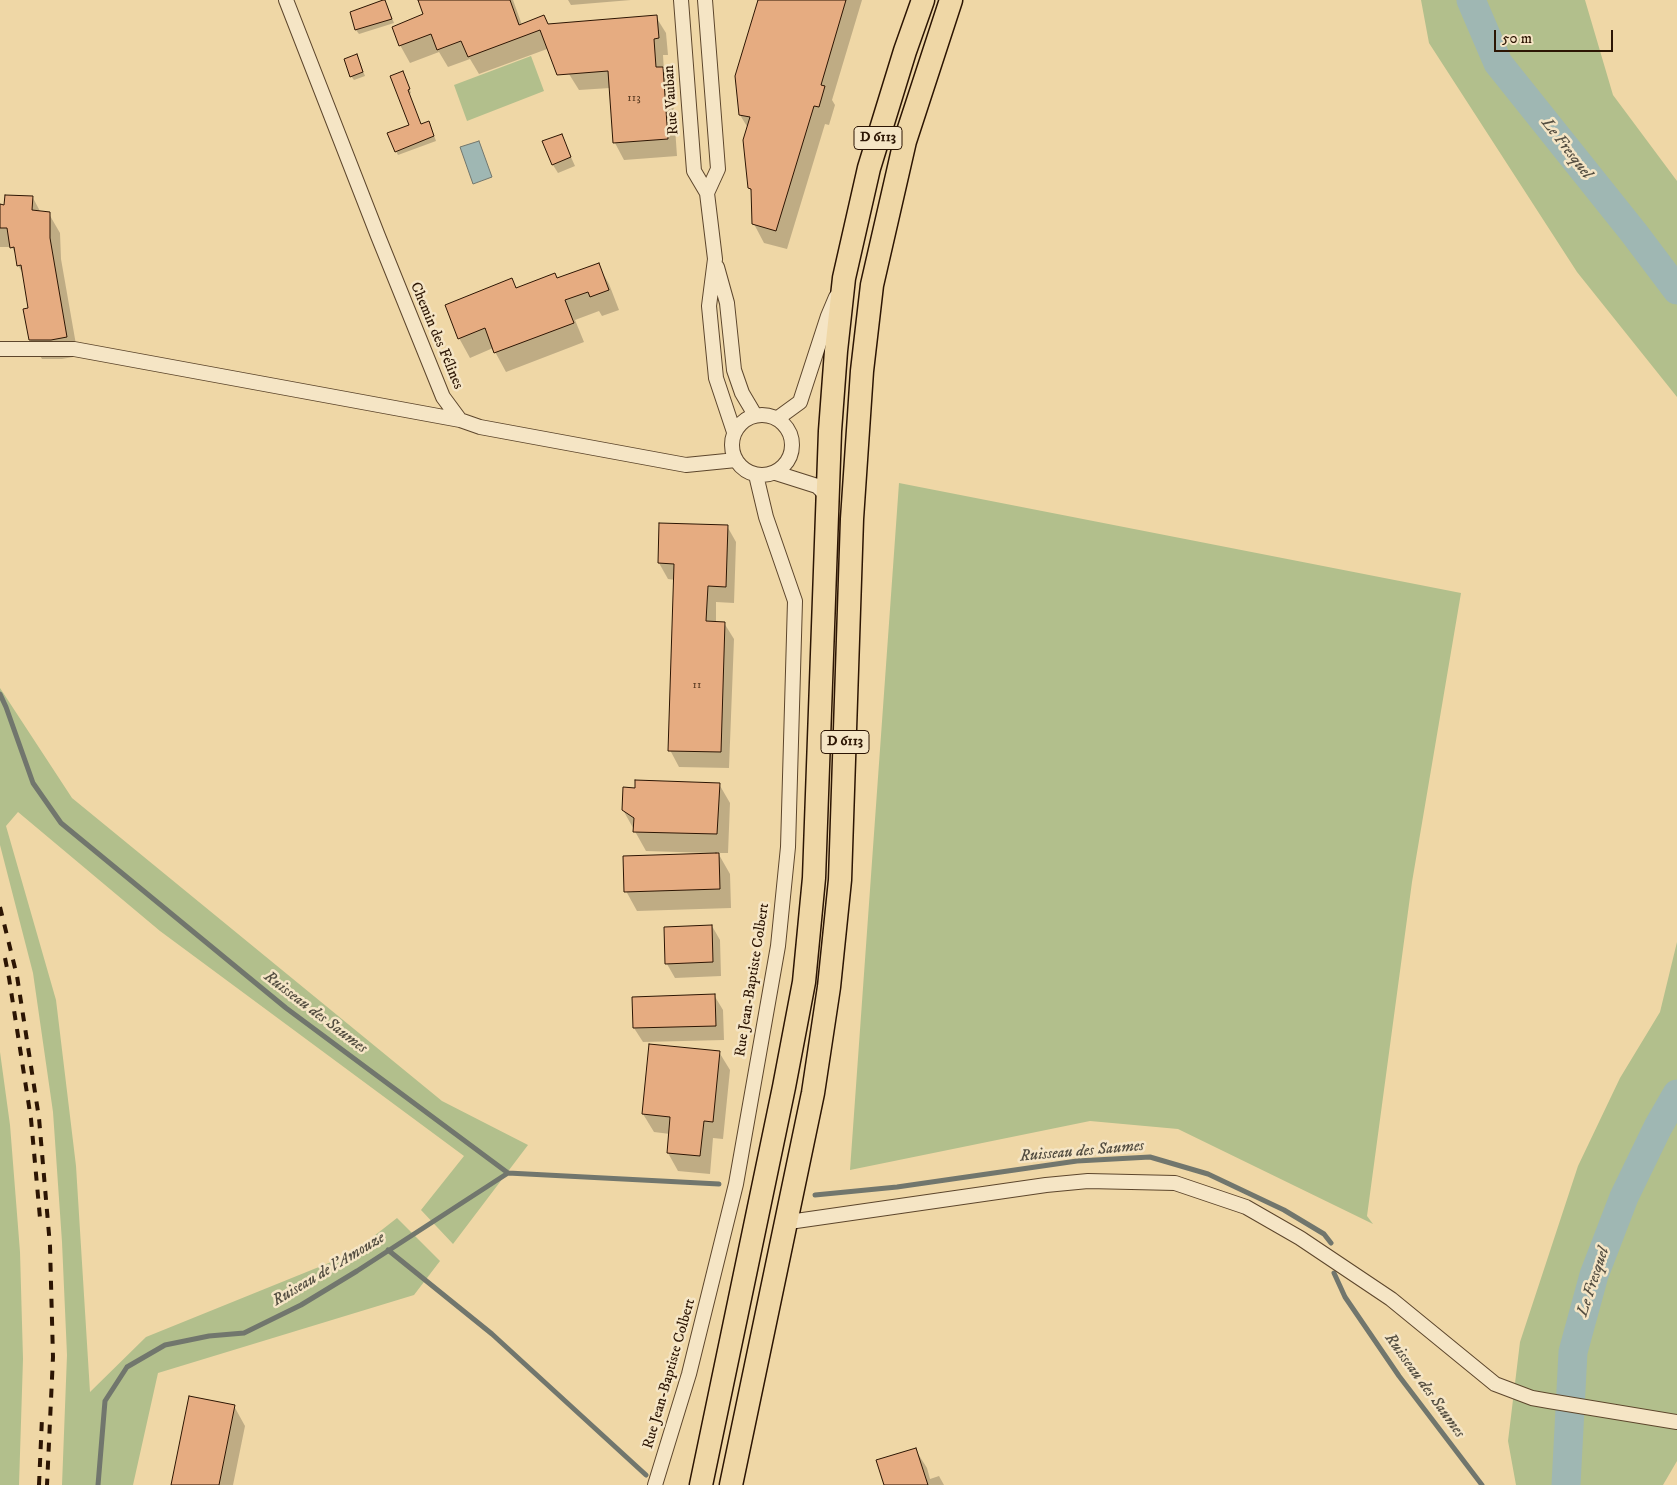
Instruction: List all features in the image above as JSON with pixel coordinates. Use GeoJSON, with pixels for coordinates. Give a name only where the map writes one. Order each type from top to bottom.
{"type":"FeatureCollection","features":[{"type":"Feature","properties":{"kind":"main road","name":"D 6113"},"geometry":{"type":"LineString","coordinates":[[701,1485],[804,982],[814,878],[830,431],[844,278],[869,168],[905,51],[923,0]]}},
{"type":"Feature","properties":{"kind":"main road","name":"D 6113"},"geometry":{"type":"LineString","coordinates":[[731,1485],[813,1093],[830,987],[840,880],[852,519],[862,371],[872,285],[905,141],[951,0]]}},
{"type":"Feature","properties":{"kind":"street","name":"Chemin des Félines"},"geometry":{"type":"LineString","coordinates":[[286,0],[442,397],[460,420]]}},
{"type":"Feature","properties":{"kind":"street","name":"Rue Vauban"},"geometry":{"type":"LineString","coordinates":[[681,0],[694,171],[707,193],[715,259],[727,303],[734,370],[742,393],[755,415]]}},
{"type":"Feature","properties":{"kind":"street"},"geometry":{"type":"LineString","coordinates":[[705,0],[718,170],[707,193]]}},
{"type":"Feature","properties":{"kind":"street","name":"Rue Vauban"},"geometry":{"type":"LineString","coordinates":[[715,259],[710,306],[716,378],[734,432]]}},
{"type":"Feature","properties":{"kind":"street"},"geometry":{"type":"LineString","coordinates":[[778,418],[800,402],[828,316],[844,278]]}},
{"type":"Feature","properties":{"kind":"street"},"geometry":{"type":"LineString","coordinates":[[1,349],[74,349],[460,420],[480,427],[686,465],[736,460]]}},
{"type":"Feature","properties":{"kind":"street"},"geometry":{"type":"LineString","coordinates":[[769,414],[778,418],[785,424],[794,444],[789,461],[776,473],[766,476],[756,475],[744,470],[736,460],[732,446],[734,432],[742,421],[755,415],[769,414]]}},
{"type":"Feature","properties":{"kind":"street"},"geometry":{"type":"LineString","coordinates":[[776,473],[817,486],[828,497]]}},
{"type":"Feature","properties":{"kind":"street","name":"Rue Jean-Baptiste Colbert"},"geometry":{"type":"LineString","coordinates":[[655,1485],[689,1374],[736,1184],[778,946],[788,847],[795,601],[766,517],[756,475]]}},
{"type":"Feature","properties":{"kind":"street"},"geometry":{"type":"LineString","coordinates":[[785,1221],[796,1221],[1046,1185],[1080,1182],[1175,1183],[1246,1207],[1300,1238],[1391,1299],[1495,1384],[1532,1398],[1677,1422]]}},
{"type":"Feature","properties":{"kind":"green space"},"geometry":{"type":"Polygon","coordinates":[[[1421,0],[1585,0],[1613,95],[1677,181],[1677,397],[1577,272],[1429,43],[1421,0]]]}},
{"type":"Feature","properties":{"kind":"green space"},"geometry":{"type":"Polygon","coordinates":[[[531,56],[544,91],[467,121],[454,85],[531,56]]]}},
{"type":"Feature","properties":{"kind":"green space"},"geometry":{"type":"Polygon","coordinates":[[[899,483],[1461,593],[1412,882],[1367,1216],[1373,1224],[1178,1129],[1090,1121],[850,1170],[899,483]]]}},
{"type":"Feature","properties":{"kind":"green space"},"geometry":{"type":"Polygon","coordinates":[[[0,688],[72,798],[442,1101],[528,1145],[453,1244],[421,1210],[464,1156],[160,931],[18,812],[6,826],[56,1000],[76,1166],[90,1392],[146,1337],[351,1254],[397,1218],[440,1261],[414,1295],[158,1373],[133,1485],[62,1485],[67,1355],[62,1242],[53,1112],[33,973],[0,845],[0,688]]]}},
{"type":"Feature","properties":{"kind":"green space"},"geometry":{"type":"Polygon","coordinates":[[[1677,942],[1677,1461],[1663,1485],[1516,1485],[1508,1441],[1520,1342],[1578,1166],[1620,1078],[1660,1012],[1677,942]]]}},
{"type":"Feature","properties":{"kind":"green space"},"geometry":{"type":"Polygon","coordinates":[[[0,1052],[10,1125],[20,1252],[23,1359],[19,1485],[0,1485],[0,1052]]]}},
{"type":"Feature","properties":{"kind":"water"},"geometry":{"type":"Polygon","coordinates":[[[479,141],[492,177],[473,184],[460,147],[479,141]]]}},
{"type":"Feature","properties":{"kind":"building"},"geometry":{"type":"Polygon","coordinates":[[[385,0],[392,19],[355,30],[350,12],[385,0]]]}},
{"type":"Feature","properties":{"kind":"building"},"geometry":{"type":"Polygon","coordinates":[[[418,0],[510,0],[519,25],[544,15],[548,24],[657,15],[659,38],[654,39],[656,67],[663,67],[668,139],[613,143],[608,71],[557,75],[540,30],[468,57],[461,41],[437,50],[431,34],[399,46],[392,27],[423,14],[418,0]]]}},
{"type":"Feature","properties":{"kind":"building"},"geometry":{"type":"Polygon","coordinates":[[[758,0],[846,0],[821,85],[825,86],[819,107],[814,106],[776,231],[752,224],[751,189],[748,188],[743,140],[750,117],[739,115],[735,76],[758,0]]]}},
{"type":"Feature","properties":{"kind":"building"},"geometry":{"type":"Polygon","coordinates":[[[357,54],[363,72],[350,77],[344,59],[357,54]]]}},
{"type":"Feature","properties":{"kind":"building"},"geometry":{"type":"Polygon","coordinates":[[[403,71],[421,124],[429,121],[434,136],[395,152],[387,133],[409,125],[390,76],[403,71]]]}},
{"type":"Feature","properties":{"kind":"building"},"geometry":{"type":"Polygon","coordinates":[[[562,134],[571,157],[552,165],[542,141],[562,134]]]}},
{"type":"Feature","properties":{"kind":"building"},"geometry":{"type":"Polygon","coordinates":[[[5,195],[33,196],[32,210],[50,212],[50,238],[67,337],[51,340],[29,340],[23,309],[28,308],[21,265],[17,266],[14,247],[10,248],[7,228],[0,228],[0,204],[4,205],[5,195]]]}},
{"type":"Feature","properties":{"kind":"building"},"geometry":{"type":"Polygon","coordinates":[[[599,263],[609,290],[590,297],[588,292],[565,300],[574,323],[494,353],[485,328],[458,339],[445,305],[512,278],[516,288],[555,273],[557,278],[599,263]]]}},
{"type":"Feature","properties":{"kind":"building"},"geometry":{"type":"Polygon","coordinates":[[[659,523],[728,525],[726,587],[708,586],[706,621],[725,622],[721,752],[668,751],[674,564],[658,563],[659,523]]]}},
{"type":"Feature","properties":{"kind":"building"},"geometry":{"type":"Polygon","coordinates":[[[635,780],[720,783],[717,834],[633,832],[634,818],[622,810],[623,787],[635,788],[635,780]]]}},
{"type":"Feature","properties":{"kind":"building"},"geometry":{"type":"Polygon","coordinates":[[[719,853],[720,889],[624,892],[623,856],[719,853]]]}},
{"type":"Feature","properties":{"kind":"building"},"geometry":{"type":"Polygon","coordinates":[[[712,925],[713,962],[665,964],[664,927],[712,925]]]}},
{"type":"Feature","properties":{"kind":"building"},"geometry":{"type":"Polygon","coordinates":[[[715,994],[716,1026],[633,1028],[632,997],[715,994]]]}},
{"type":"Feature","properties":{"kind":"building"},"geometry":{"type":"Polygon","coordinates":[[[649,1044],[720,1051],[713,1122],[704,1121],[700,1156],[667,1153],[670,1117],[642,1114],[649,1044]]]}},
{"type":"Feature","properties":{"kind":"building"},"geometry":{"type":"Polygon","coordinates":[[[189,1396],[235,1405],[219,1485],[171,1485],[189,1396]]]}},
{"type":"Feature","properties":{"kind":"building"},"geometry":{"type":"Polygon","coordinates":[[[916,1448],[928,1485],[884,1485],[876,1460],[916,1448]]]}},
{"type":"Feature","properties":{"kind":"waterway","name":"Le Fresquel"},"geometry":{"type":"LineString","coordinates":[[1471,0],[1498,63],[1634,233],[1677,290]]}},
{"type":"Feature","properties":{"kind":"waterway","name":"Ruisseau des Saumes"},"geometry":{"type":"LineString","coordinates":[[0,694],[33,783],[61,823],[286,1008],[508,1173],[719,1184]]}},
{"type":"Feature","properties":{"kind":"waterway","name":"Le Fresquel"},"geometry":{"type":"LineString","coordinates":[[1566,1485],[1573,1352],[1594,1275],[1624,1197],[1658,1127],[1677,1094]]}},
{"type":"Feature","properties":{"kind":"waterway","name":"Ruisseau des Saumes"},"geometry":{"type":"LineString","coordinates":[[815,1195],[897,1187],[1077,1161],[1150,1157],[1208,1174],[1284,1210],[1324,1234],[1331,1243]]}},
{"type":"Feature","properties":{"kind":"waterway","name":"Ruiseau de l'Amouze"},"geometry":{"type":"LineString","coordinates":[[98,1485],[105,1401],[127,1367],[165,1345],[209,1336],[244,1333],[301,1305],[508,1173]]}},
{"type":"Feature","properties":{"kind":"waterway"},"geometry":{"type":"LineString","coordinates":[[388,1250],[492,1334],[646,1475]]}},
{"type":"Feature","properties":{"kind":"waterway","name":"Ruisseau des Saumes"},"geometry":{"type":"LineString","coordinates":[[1334,1273],[1345,1297],[1399,1376],[1482,1485]]}},
{"type":"Feature","properties":{"kind":"railway"},"geometry":{"type":"LineString","coordinates":[[0,907],[17,976],[39,1118],[50,1246],[53,1357],[47,1485]]}},
{"type":"Feature","properties":{"kind":"railway"},"geometry":{"type":"LineString","coordinates":[[5,958],[31,1119],[40,1218]]}},
{"type":"Feature","properties":{"kind":"railway"},"geometry":{"type":"LineString","coordinates":[[39,1485],[42,1418]]}}]}
